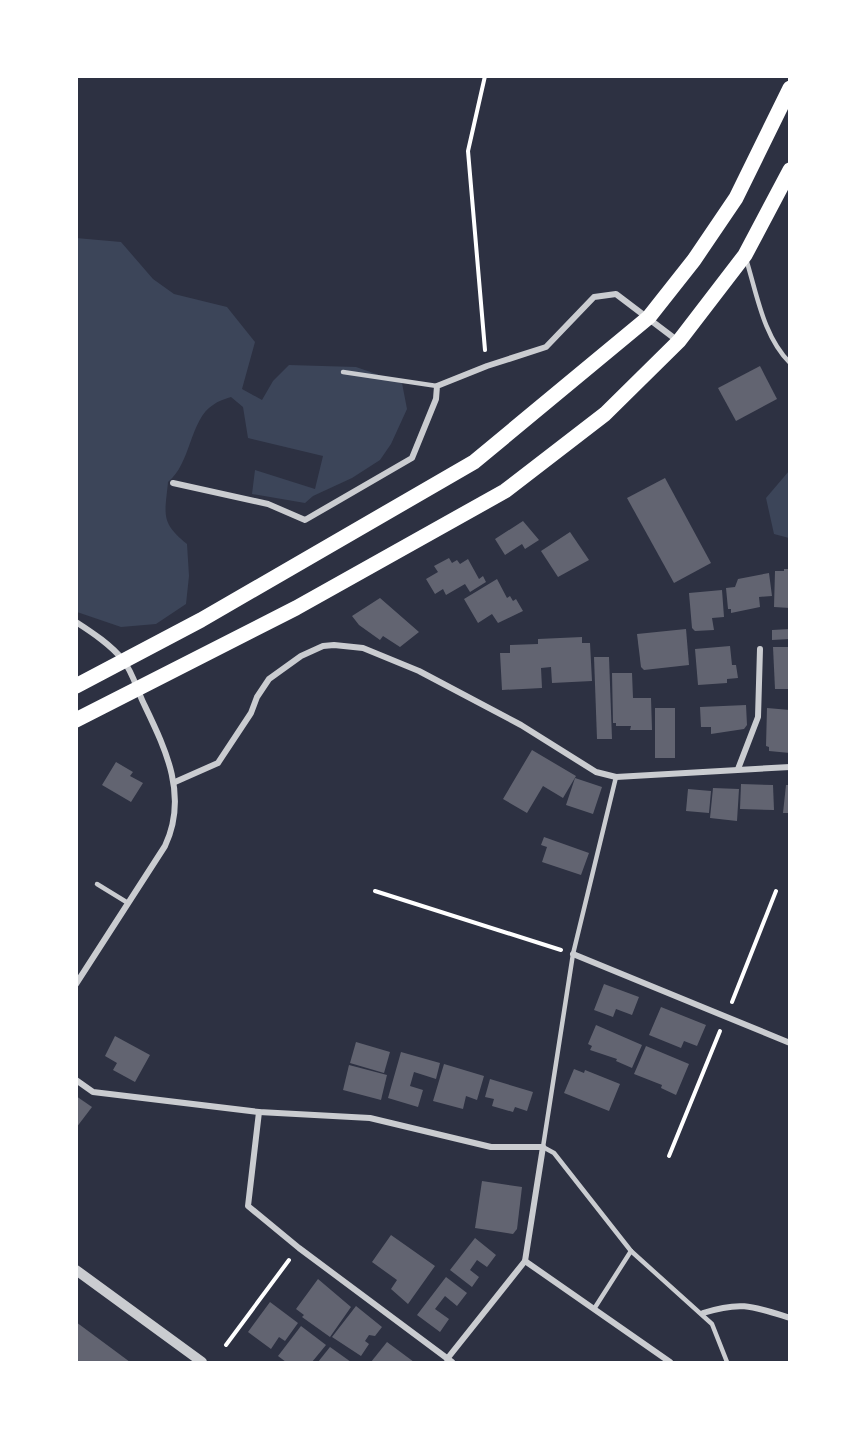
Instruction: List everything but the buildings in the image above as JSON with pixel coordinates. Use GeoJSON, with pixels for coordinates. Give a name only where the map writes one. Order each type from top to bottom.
{"type":"FeatureCollection","features":[{"type":"Feature","properties":{"kind":"main road"},"geometry":{"type":"LineString","coordinates":[[76,686],[474,462],[649,316],[694,260],[736,198],[789,88]]}},
{"type":"Feature","properties":{"kind":"main road"},"geometry":{"type":"LineString","coordinates":[[76,720],[296,608],[505,491],[605,414],[679,341],[745,255],[789,170]]}},
{"type":"Feature","properties":{"kind":"street"},"geometry":{"type":"LineString","coordinates":[[173,483],[268,504],[305,520],[412,458],[436,399],[437,386],[487,366],[546,347],[594,297],[616,294],[649,316],[679,341]]}},
{"type":"Feature","properties":{"kind":"street"},"geometry":{"type":"LineString","coordinates":[[76,622],[98,637],[124,661],[156,729],[175,782],[176,803],[171,834],[76,984]]}},
{"type":"Feature","properties":{"kind":"street"},"geometry":{"type":"LineString","coordinates":[[175,782],[218,763],[251,713],[257,697],[269,680],[301,656],[323,646],[334,645],[363,648],[419,671],[521,725],[596,772],[628,778],[789,767]]}},
{"type":"Feature","properties":{"kind":"street"},"geometry":{"type":"LineString","coordinates":[[738,769],[758,717],[760,649]]}},
{"type":"Feature","properties":{"kind":"street"},"geometry":{"type":"LineString","coordinates":[[573,954],[789,1043]]}},
{"type":"Feature","properties":{"kind":"street"},"geometry":{"type":"LineString","coordinates":[[76,1080],[93,1092],[260,1112],[369,1119],[492,1147],[543,1147],[525,1261],[449,1361],[299,1248],[248,1206],[260,1112]]}},
{"type":"Feature","properties":{"kind":"street"},"geometry":{"type":"LineString","coordinates":[[525,1261],[670,1362]]}},
{"type":"Feature","properties":{"kind":"street"},"geometry":{"type":"LineString","coordinates":[[76,1270],[202,1362]]}},
{"type":"Feature","properties":{"kind":"street"},"geometry":{"type":"LineString","coordinates":[[703,1314],[727,1305],[748,1305],[789,1318]]}},
{"type":"Feature","properties":{"kind":"lane"},"geometry":{"type":"LineString","coordinates":[[745,255],[770,334],[777,350],[789,363]]}},
{"type":"Feature","properties":{"kind":"lane"},"geometry":{"type":"LineString","coordinates":[[343,372],[437,386]]}},
{"type":"Feature","properties":{"kind":"lane"},"geometry":{"type":"LineString","coordinates":[[616,777],[573,954],[543,1147],[554,1153],[631,1251],[712,1324],[727,1362]]}},
{"type":"Feature","properties":{"kind":"lane"},"geometry":{"type":"LineString","coordinates":[[97,884],[128,903]]}},
{"type":"Feature","properties":{"kind":"lane"},"geometry":{"type":"LineString","coordinates":[[594,1309],[631,1251]]}},
{"type":"Feature","properties":{"kind":"path"},"geometry":{"type":"LineString","coordinates":[[485,76],[468,151],[487,366]]}},
{"type":"Feature","properties":{"kind":"path"},"geometry":{"type":"LineString","coordinates":[[375,891],[573,954]]}},
{"type":"Feature","properties":{"kind":"path"},"geometry":{"type":"LineString","coordinates":[[669,1156],[776,891]]}},
{"type":"Feature","properties":{"kind":"path"},"geometry":{"type":"LineString","coordinates":[[226,1345],[299,1248]]}},
{"type":"Feature","properties":{"kind":"shaded area"},"geometry":{"type":"Polygon","coordinates":[[[76,238],[121,242],[153,279],[174,294],[227,307],[255,342],[242,389],[262,400],[273,381],[289,365],[356,367],[402,383],[407,409],[391,444],[380,460],[352,478],[313,496],[305,503],[252,494],[255,470],[315,489],[323,456],[248,438],[243,407],[231,397],[217,402],[205,412],[182,464],[168,482],[166,517],[172,530],[187,544],[189,576],[186,604],[156,624],[121,627],[77,612],[76,238]]]}},
{"type":"Feature","properties":{"kind":"shaded area"},"geometry":{"type":"Polygon","coordinates":[[[789,471],[789,538],[774,534],[766,498],[789,471]]]}}]}
